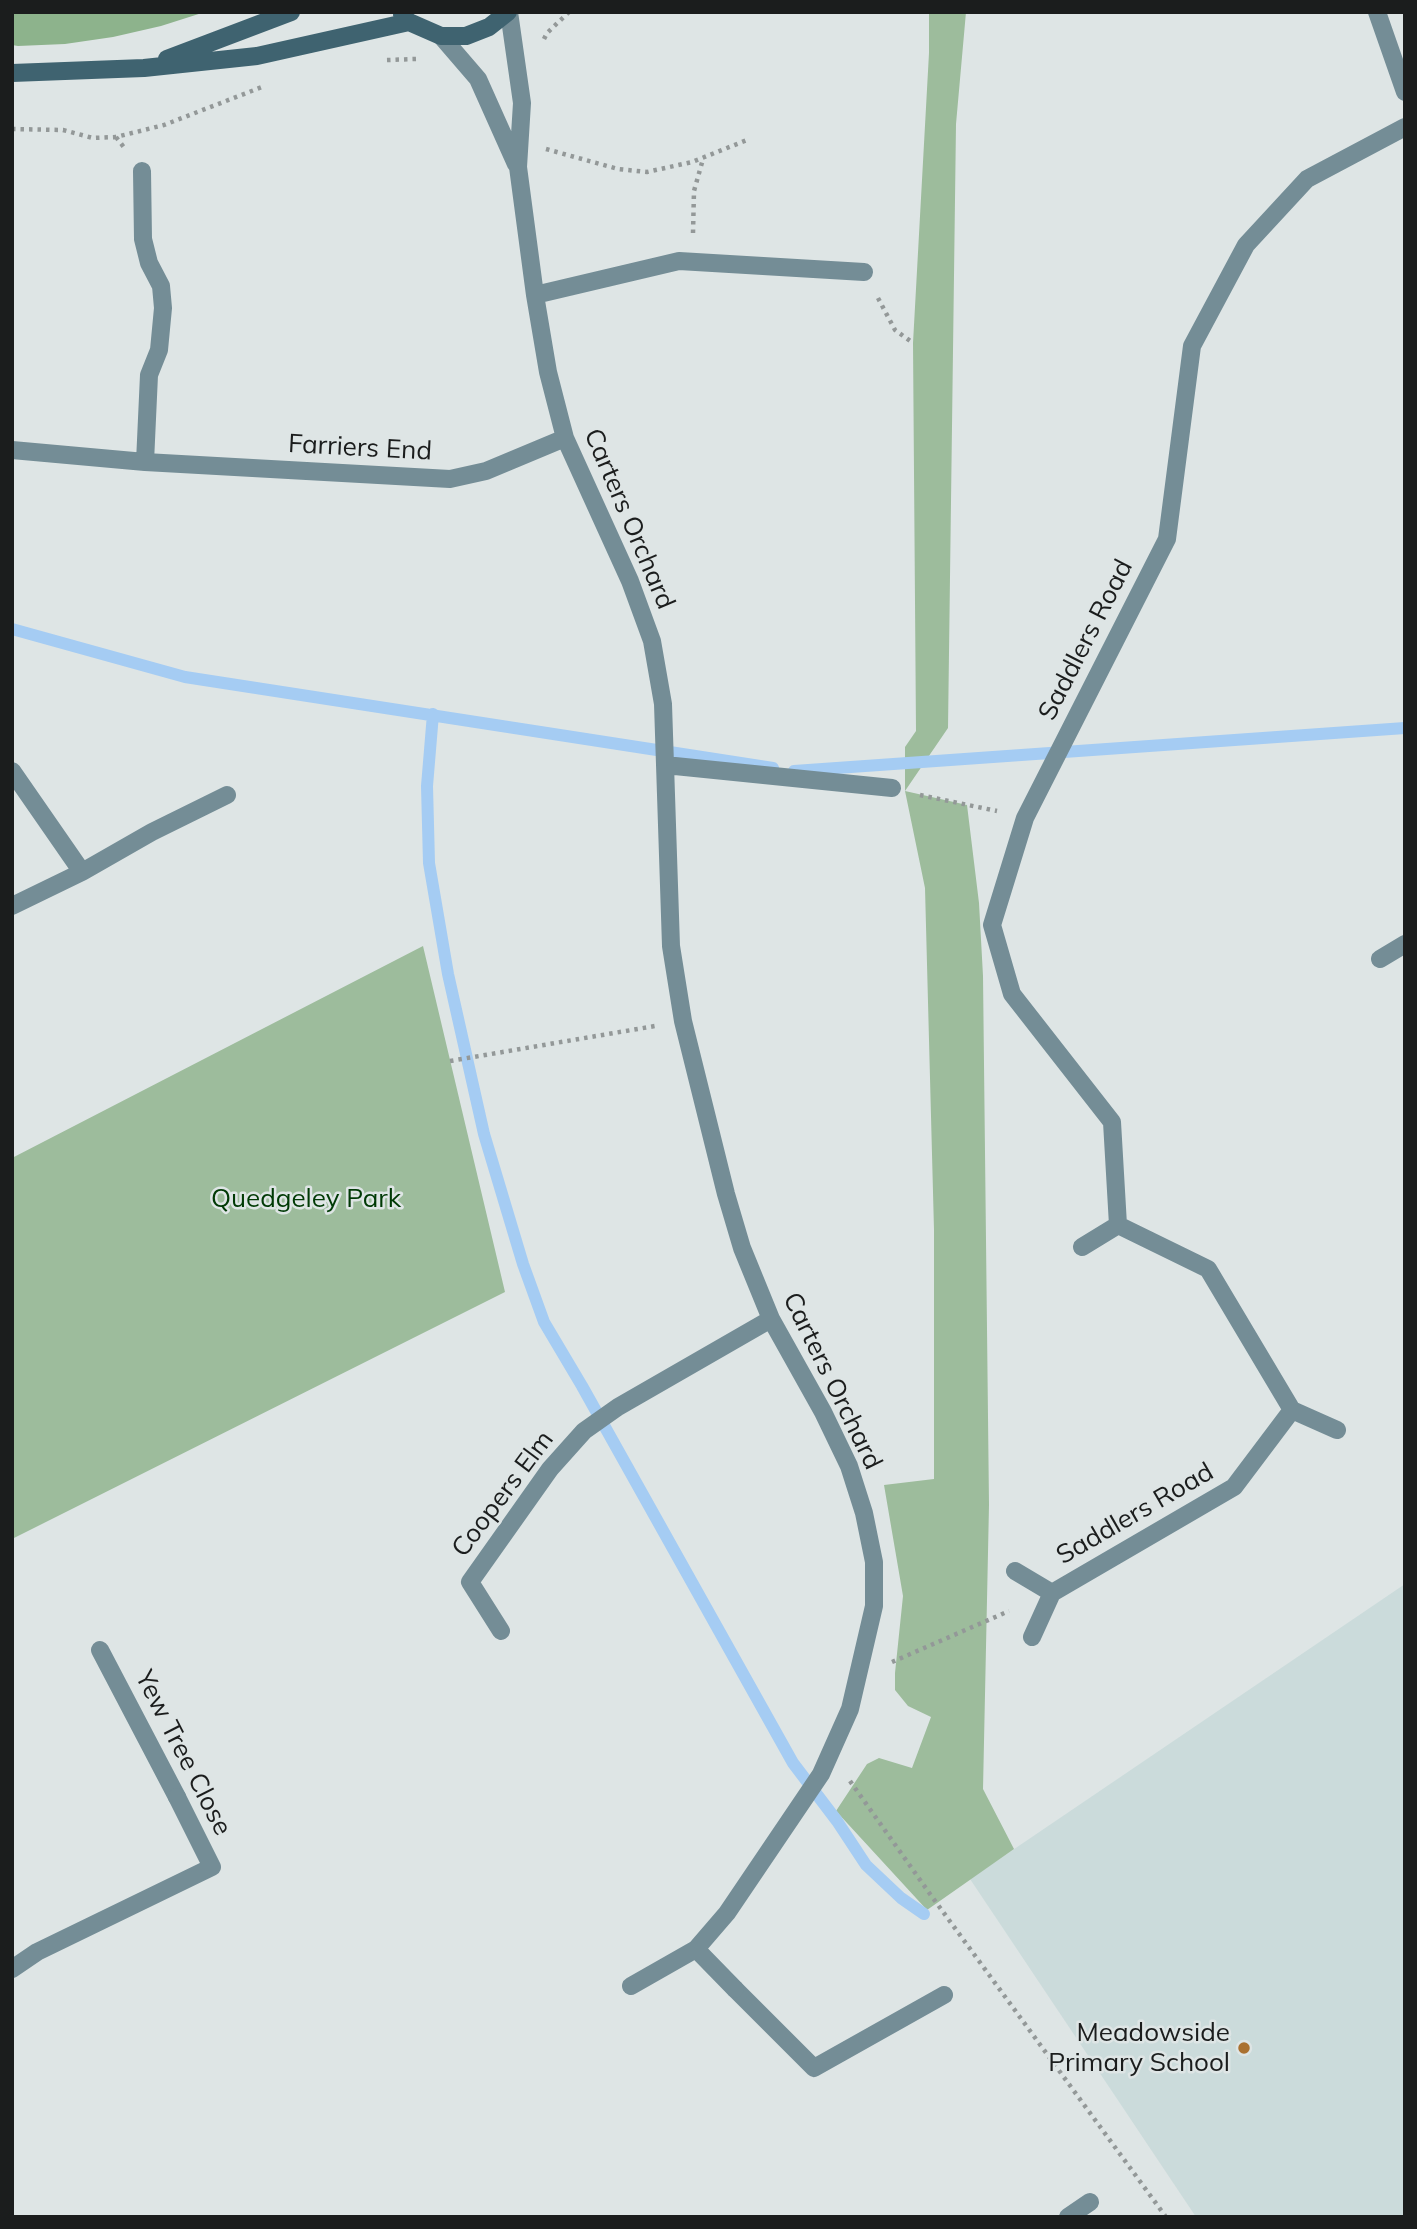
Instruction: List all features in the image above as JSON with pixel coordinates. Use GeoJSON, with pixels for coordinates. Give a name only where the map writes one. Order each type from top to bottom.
{"type":"FeatureCollection","features":[{"type":"Feature","properties":{"kind":"street"},"geometry":{"type":"LineString","coordinates":[[144,68],[291,12]]}},
{"type":"Feature","properties":{"kind":"street"},"geometry":{"type":"LineString","coordinates":[[12,73],[144,68],[257,56],[405,17],[441,36],[466,36],[489,27],[509,12]]}},
{"type":"Feature","properties":{"kind":"street","name":"Carters Orchard"},"geometry":{"type":"LineString","coordinates":[[509,12],[522,103],[518,167],[548,372],[565,438],[630,581],[652,640],[663,704],[671,946],[683,1021],[742,1248],[771,1319],[849,1466],[864,1513],[874,1562],[874,1606],[850,1709],[832,1755],[802,1806],[727,1913],[695,1949],[631,1986]]}},
{"type":"Feature","properties":{"kind":"street"},"geometry":{"type":"LineString","coordinates":[[1377,12],[1405,92]]}},
{"type":"Feature","properties":{"kind":"street","name":"Carters Orchard"},"geometry":{"type":"LineString","coordinates":[[441,36],[478,79],[518,167]]}},
{"type":"Feature","properties":{"kind":"street","name":"Saddlers Road"},"geometry":{"type":"LineString","coordinates":[[1118,1225],[1112,1122],[1012,994],[992,925],[1025,818],[1167,539],[1192,346],[1247,245],[1307,179],[1405,127]]}},
{"type":"Feature","properties":{"kind":"street"},"geometry":{"type":"LineString","coordinates":[[142,171],[143,239],[149,263],[161,286],[163,308],[159,350],[149,375],[145,462]]}},
{"type":"Feature","properties":{"kind":"street"},"geometry":{"type":"LineString","coordinates":[[535,295],[679,261],[864,272]]}},
{"type":"Feature","properties":{"kind":"street","name":"Farriers End"},"geometry":{"type":"LineString","coordinates":[[12,450],[145,462],[450,479],[486,471],[565,438]]}},
{"type":"Feature","properties":{"kind":"street"},"geometry":{"type":"LineString","coordinates":[[665,765],[892,788]]}},
{"type":"Feature","properties":{"kind":"street"},"geometry":{"type":"LineString","coordinates":[[12,771],[82,872]]}},
{"type":"Feature","properties":{"kind":"street"},"geometry":{"type":"LineString","coordinates":[[12,906],[227,795]]}},
{"type":"Feature","properties":{"kind":"street"},"geometry":{"type":"LineString","coordinates":[[1380,959],[1405,944]]}},
{"type":"Feature","properties":{"kind":"street"},"geometry":{"type":"LineString","coordinates":[[1082,1247],[1118,1225],[1208,1269],[1292,1410],[1337,1430]]}},
{"type":"Feature","properties":{"kind":"street","name":"Coopers Elm"},"geometry":{"type":"LineString","coordinates":[[501,1631],[470,1582],[550,1469],[584,1431],[618,1407],[771,1319]]}},
{"type":"Feature","properties":{"kind":"street","name":"Saddlers Road"},"geometry":{"type":"LineString","coordinates":[[1032,1637],[1052,1593],[1234,1487],[1292,1410]]}},
{"type":"Feature","properties":{"kind":"street","name":"Saddlers Road"},"geometry":{"type":"LineString","coordinates":[[1015,1570],[1052,1593]]}},
{"type":"Feature","properties":{"kind":"street","name":"Yew Tree Close"},"geometry":{"type":"LineString","coordinates":[[12,1969],[37,1952],[212,1867],[100,1650]]}},
{"type":"Feature","properties":{"kind":"street"},"geometry":{"type":"LineString","coordinates":[[695,1949],[814,2068],[944,1995]]}},
{"type":"Feature","properties":{"kind":"street"},"geometry":{"type":"LineString","coordinates":[[1068,2217],[1090,2202]]}},
{"type":"Feature","properties":{"kind":"path"},"geometry":{"type":"LineString","coordinates":[[12,129],[63,130],[93,138],[116,137],[164,125],[275,83]]}},
{"type":"Feature","properties":{"kind":"path"},"geometry":{"type":"LineString","coordinates":[[544,149],[618,169],[647,172],[703,158],[747,140]]}},
{"type":"Feature","properties":{"kind":"path"},"geometry":{"type":"LineString","coordinates":[[694,262],[694,191],[703,158]]}},
{"type":"Feature","properties":{"kind":"path"},"geometry":{"type":"LineString","coordinates":[[864,272],[895,330],[913,343]]}},
{"type":"Feature","properties":{"kind":"path"},"geometry":{"type":"LineString","coordinates":[[892,788],[1025,818]]}},
{"type":"Feature","properties":{"kind":"path"},"geometry":{"type":"LineString","coordinates":[[450,1061],[683,1021]]}},
{"type":"Feature","properties":{"kind":"path"},"geometry":{"type":"LineString","coordinates":[[857,1678],[1052,1593]]}},
{"type":"Feature","properties":{"kind":"path"},"geometry":{"type":"LineString","coordinates":[[832,1755],[1166,2217]]}},
{"type":"Feature","properties":{"kind":"shaded area","name":"Meadowside Primary School"},"geometry":{"type":"Polygon","coordinates":[[[1405,1584],[1405,2217],[1196,2217],[970,1879],[1405,1584]]]}},
{"type":"Feature","properties":{"kind":"green space"},"geometry":{"type":"Polygon","coordinates":[[[12,12],[205,12],[113,37],[65,44],[18,46],[12,45],[12,12]]]}},
{"type":"Feature","properties":{"kind":"green space"},"geometry":{"type":"Polygon","coordinates":[[[929,12],[966,12],[956,124],[948,728],[905,791],[905,747],[916,731],[913,343],[929,12]]]}},
{"type":"Feature","properties":{"kind":"green space"},"geometry":{"type":"Polygon","coordinates":[[[905,791],[967,805],[979,903],[983,976],[989,1505],[983,1789],[1014,1849],[927,1910],[836,1811],[867,1764],[879,1758],[912,1768],[931,1717],[908,1706],[895,1690],[903,1596],[884,1485],[934,1479],[934,1230],[925,888],[905,791]]]}},
{"type":"Feature","properties":{"kind":"green space","name":"Quedgeley Park"},"geometry":{"type":"Polygon","coordinates":[[[423,946],[505,1292],[12,1539],[12,1158],[423,946]]]}},
{"type":"Feature","properties":{"kind":"waterway"},"geometry":{"type":"LineString","coordinates":[[12,629],[185,677],[773,768]]}},
{"type":"Feature","properties":{"kind":"waterway"},"geometry":{"type":"LineString","coordinates":[[433,714],[427,786],[429,863],[448,974],[484,1134],[523,1264],[544,1322],[793,1763],[866,1865],[901,1898],[924,1914]]}},
{"type":"Feature","properties":{"kind":"waterway"},"geometry":{"type":"LineString","coordinates":[[794,771],[1405,728]]}},
{"type":"Feature","properties":{"kind":"place","name":"Meadowside Primary School"},"geometry":{"type":"Point","coordinates":[1244,2048]}}]}
